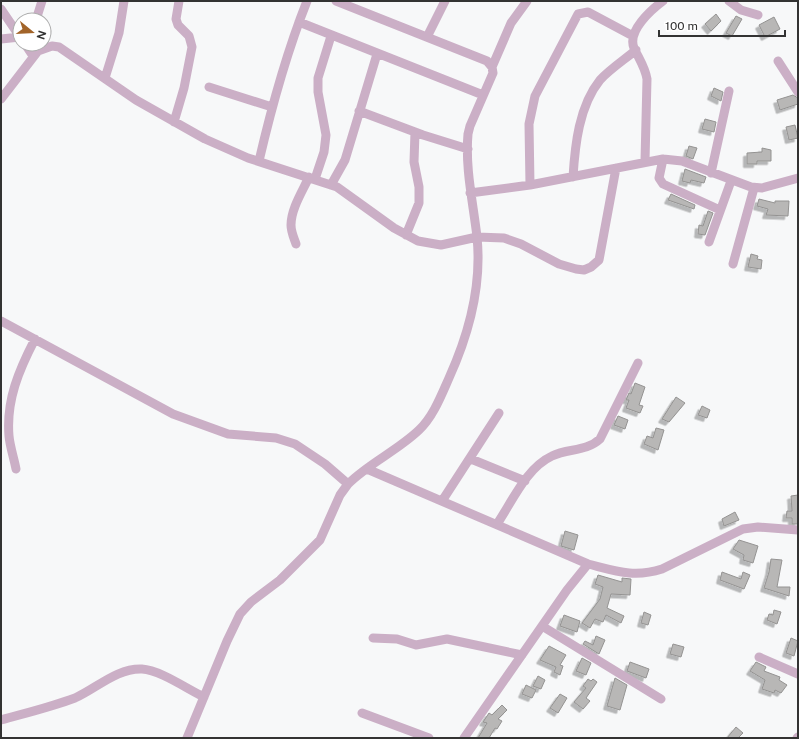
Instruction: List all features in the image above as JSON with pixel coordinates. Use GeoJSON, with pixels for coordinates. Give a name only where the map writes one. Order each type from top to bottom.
{"type":"FeatureCollection","features":[{"type":"Feature","properties":{"kind":"street"},"geometry":{"type":"LineString","coordinates":[[39,12],[42,1]]}},
{"type":"Feature","properties":{"kind":"street"},"geometry":{"type":"LineString","coordinates":[[104,78],[119,33],[124,1]]}},
{"type":"Feature","properties":{"kind":"street"},"geometry":{"type":"LineString","coordinates":[[174,122],[192,54],[192,41],[176,19],[179,1]]}},
{"type":"Feature","properties":{"kind":"street"},"geometry":{"type":"LineString","coordinates":[[259,161],[289,47],[307,1]]}},
{"type":"Feature","properties":{"kind":"street"},"geometry":{"type":"LineString","coordinates":[[336,1],[487,62],[492,67]]}},
{"type":"Feature","properties":{"kind":"street"},"geometry":{"type":"LineString","coordinates":[[359,10],[363,1]]}},
{"type":"Feature","properties":{"kind":"street"},"geometry":{"type":"LineString","coordinates":[[427,37],[445,1]]}},
{"type":"Feature","properties":{"kind":"street"},"geometry":{"type":"LineString","coordinates":[[187,738],[240,614],[251,602],[280,580],[320,540],[340,495],[348,484],[418,431],[429,418],[440,397],[463,346],[469,328],[476,283],[477,237],[470,193],[468,149],[470,126],[493,73],[492,67],[511,23],[527,1]]}},
{"type":"Feature","properties":{"kind":"street"},"geometry":{"type":"LineString","coordinates":[[645,161],[647,79],[644,66],[634,47],[633,36],[640,24],[663,1]]}},
{"type":"Feature","properties":{"kind":"street"},"geometry":{"type":"LineString","coordinates":[[729,1],[741,10],[758,15]]}},
{"type":"Feature","properties":{"kind":"street"},"geometry":{"type":"LineString","coordinates":[[1,9],[12,25]]}},
{"type":"Feature","properties":{"kind":"street"},"geometry":{"type":"LineString","coordinates":[[530,185],[529,124],[535,96],[578,14],[588,12],[633,36]]}},
{"type":"Feature","properties":{"kind":"street"},"geometry":{"type":"LineString","coordinates":[[299,22],[331,36],[483,95]]}},
{"type":"Feature","properties":{"kind":"street"},"geometry":{"type":"LineString","coordinates":[[296,244],[291,226],[295,206],[312,178],[324,152],[326,135],[318,92],[318,78],[331,36]]}},
{"type":"Feature","properties":{"kind":"street"},"geometry":{"type":"LineString","coordinates":[[1,39],[12,38]]}},
{"type":"Feature","properties":{"kind":"street"},"geometry":{"type":"LineString","coordinates":[[52,46],[64,49],[136,100],[205,139],[259,161],[331,185],[345,192],[406,235],[429,244],[441,244],[477,237],[504,238],[521,244],[568,267],[584,270],[591,267],[599,260],[616,168]]}},
{"type":"Feature","properties":{"kind":"street"},"geometry":{"type":"LineString","coordinates":[[573,177],[574,150],[590,96],[604,76],[636,50]]}},
{"type":"Feature","properties":{"kind":"street"},"geometry":{"type":"LineString","coordinates":[[30,52],[33,56]]}},
{"type":"Feature","properties":{"kind":"street"},"geometry":{"type":"LineString","coordinates":[[1,100],[36,52]]}},
{"type":"Feature","properties":{"kind":"street"},"geometry":{"type":"LineString","coordinates":[[331,185],[343,164],[377,54]]}},
{"type":"Feature","properties":{"kind":"street"},"geometry":{"type":"LineString","coordinates":[[778,61],[798,92]]}},
{"type":"Feature","properties":{"kind":"street"},"geometry":{"type":"LineString","coordinates":[[209,87],[272,107]]}},
{"type":"Feature","properties":{"kind":"street"},"geometry":{"type":"LineString","coordinates":[[711,173],[729,91]]}},
{"type":"Feature","properties":{"kind":"street"},"geometry":{"type":"LineString","coordinates":[[359,111],[415,132],[468,149]]}},
{"type":"Feature","properties":{"kind":"street"},"geometry":{"type":"LineString","coordinates":[[406,235],[419,203],[419,187],[414,162],[415,132]]}},
{"type":"Feature","properties":{"kind":"street"},"geometry":{"type":"LineString","coordinates":[[470,193],[530,185],[645,161],[663,159],[682,161],[731,181],[754,188],[798,178]]}},
{"type":"Feature","properties":{"kind":"street"},"geometry":{"type":"LineString","coordinates":[[663,159],[659,178],[663,184],[720,210]]}},
{"type":"Feature","properties":{"kind":"street"},"geometry":{"type":"LineString","coordinates":[[709,242],[731,181]]}},
{"type":"Feature","properties":{"kind":"street"},"geometry":{"type":"LineString","coordinates":[[732,264],[754,188]]}},
{"type":"Feature","properties":{"kind":"street"},"geometry":{"type":"LineString","coordinates":[[1,321],[173,414],[228,434],[276,438],[295,444],[316,457],[348,484]]}},
{"type":"Feature","properties":{"kind":"street"},"geometry":{"type":"LineString","coordinates":[[16,469],[9,437],[9,414],[16,378],[35,339]]}},
{"type":"Feature","properties":{"kind":"street"},"geometry":{"type":"LineString","coordinates":[[497,524],[525,481],[538,465],[546,459],[564,452],[593,445],[600,439],[638,363]]}},
{"type":"Feature","properties":{"kind":"street"},"geometry":{"type":"LineString","coordinates":[[442,501],[471,459],[499,413]]}},
{"type":"Feature","properties":{"kind":"street"},"geometry":{"type":"LineString","coordinates":[[471,459],[525,481]]}},
{"type":"Feature","properties":{"kind":"street"},"geometry":{"type":"LineString","coordinates":[[367,469],[588,564],[623,573],[649,573],[681,561],[743,529],[758,527],[798,530]]}},
{"type":"Feature","properties":{"kind":"street"},"geometry":{"type":"LineString","coordinates":[[464,738],[542,626],[588,564]]}},
{"type":"Feature","properties":{"kind":"street"},"geometry":{"type":"LineString","coordinates":[[542,626],[661,699]]}},
{"type":"Feature","properties":{"kind":"street"},"geometry":{"type":"LineString","coordinates":[[372,638],[397,639],[416,645],[447,639],[522,655]]}},
{"type":"Feature","properties":{"kind":"street"},"geometry":{"type":"LineString","coordinates":[[759,657],[798,674]]}},
{"type":"Feature","properties":{"kind":"street"},"geometry":{"type":"LineString","coordinates":[[1,720],[76,697],[118,674],[134,669],[144,669],[153,672],[204,697]]}},
{"type":"Feature","properties":{"kind":"street"},"geometry":{"type":"LineString","coordinates":[[362,712],[429,738]]}},
{"type":"Feature","properties":{"kind":"building"},"geometry":{"type":"Polygon","coordinates":[[[716,14],[721,21],[711,31],[705,24],[716,14]]]}},
{"type":"Feature","properties":{"kind":"building"},"geometry":{"type":"Polygon","coordinates":[[[736,16],[742,19],[732,36],[726,33],[736,16]]]}},
{"type":"Feature","properties":{"kind":"building"},"geometry":{"type":"Polygon","coordinates":[[[774,17],[780,29],[765,37],[759,25],[774,17]]]}},
{"type":"Feature","properties":{"kind":"building"},"geometry":{"type":"Polygon","coordinates":[[[714,88],[723,92],[721,101],[711,96],[714,88]]]}},
{"type":"Feature","properties":{"kind":"building"},"geometry":{"type":"Polygon","coordinates":[[[793,95],[798,98],[798,104],[780,110],[777,100],[793,95]]]}},
{"type":"Feature","properties":{"kind":"building"},"geometry":{"type":"Polygon","coordinates":[[[705,119],[716,122],[714,132],[702,129],[705,119]]]}},
{"type":"Feature","properties":{"kind":"building"},"geometry":{"type":"Polygon","coordinates":[[[795,125],[798,138],[789,140],[786,127],[795,125]]]}},
{"type":"Feature","properties":{"kind":"building"},"geometry":{"type":"Polygon","coordinates":[[[689,146],[697,148],[693,159],[686,156],[689,146]]]}},
{"type":"Feature","properties":{"kind":"building"},"geometry":{"type":"Polygon","coordinates":[[[762,148],[771,150],[771,161],[757,161],[757,164],[747,164],[747,153],[762,152],[762,148]]]}},
{"type":"Feature","properties":{"kind":"building"},"geometry":{"type":"Polygon","coordinates":[[[685,169],[706,177],[704,183],[691,180],[690,183],[682,181],[685,169]]]}},
{"type":"Feature","properties":{"kind":"building"},"geometry":{"type":"Polygon","coordinates":[[[671,194],[695,205],[694,209],[668,200],[671,194]]]}},
{"type":"Feature","properties":{"kind":"building"},"geometry":{"type":"Polygon","coordinates":[[[759,199],[775,203],[775,201],[789,201],[788,216],[766,215],[768,209],[757,206],[759,199]]]}},
{"type":"Feature","properties":{"kind":"building"},"geometry":{"type":"Polygon","coordinates":[[[708,211],[713,213],[705,235],[698,234],[699,225],[703,226],[708,211]]]}},
{"type":"Feature","properties":{"kind":"building"},"geometry":{"type":"Polygon","coordinates":[[[751,254],[758,256],[757,259],[762,260],[761,269],[748,267],[751,254]]]}},
{"type":"Feature","properties":{"kind":"building"},"geometry":{"type":"Polygon","coordinates":[[[635,383],[645,387],[639,405],[643,406],[640,413],[626,408],[629,400],[626,400],[629,393],[631,394],[635,383]]]}},
{"type":"Feature","properties":{"kind":"building"},"geometry":{"type":"Polygon","coordinates":[[[676,397],[685,403],[669,422],[662,419],[676,397]]]}},
{"type":"Feature","properties":{"kind":"building"},"geometry":{"type":"Polygon","coordinates":[[[702,406],[710,410],[707,418],[698,415],[702,406]]]}},
{"type":"Feature","properties":{"kind":"building"},"geometry":{"type":"Polygon","coordinates":[[[618,416],[628,420],[625,429],[614,425],[618,416]]]}},
{"type":"Feature","properties":{"kind":"building"},"geometry":{"type":"Polygon","coordinates":[[[656,428],[664,430],[658,450],[644,444],[647,436],[653,438],[656,428]]]}},
{"type":"Feature","properties":{"kind":"building"},"geometry":{"type":"Polygon","coordinates":[[[798,495],[798,524],[792,524],[792,518],[786,518],[787,511],[792,511],[791,496],[798,495]]]}},
{"type":"Feature","properties":{"kind":"building"},"geometry":{"type":"Polygon","coordinates":[[[735,512],[739,520],[724,526],[722,519],[735,512]]]}},
{"type":"Feature","properties":{"kind":"building"},"geometry":{"type":"Polygon","coordinates":[[[565,531],[578,535],[574,550],[561,546],[565,531]]]}},
{"type":"Feature","properties":{"kind":"building"},"geometry":{"type":"Polygon","coordinates":[[[739,540],[758,546],[753,563],[743,560],[744,555],[733,549],[739,540]]]}},
{"type":"Feature","properties":{"kind":"building"},"geometry":{"type":"Polygon","coordinates":[[[771,559],[782,560],[777,587],[790,587],[789,596],[764,588],[771,559]]]}},
{"type":"Feature","properties":{"kind":"building"},"geometry":{"type":"Polygon","coordinates":[[[722,572],[741,579],[743,572],[750,575],[744,589],[720,580],[722,572]]]}},
{"type":"Feature","properties":{"kind":"building"},"geometry":{"type":"Polygon","coordinates":[[[598,575],[622,582],[622,578],[631,579],[630,595],[611,594],[607,608],[624,616],[621,623],[606,615],[603,622],[595,619],[590,628],[582,623],[600,599],[603,587],[595,584],[598,575]]]}},
{"type":"Feature","properties":{"kind":"building"},"geometry":{"type":"Polygon","coordinates":[[[774,610],[781,612],[777,624],[767,620],[769,614],[773,615],[774,610]]]}},
{"type":"Feature","properties":{"kind":"building"},"geometry":{"type":"Polygon","coordinates":[[[644,612],[651,615],[648,625],[641,623],[644,612]]]}},
{"type":"Feature","properties":{"kind":"building"},"geometry":{"type":"Polygon","coordinates":[[[564,615],[580,621],[577,632],[560,626],[564,615]]]}},
{"type":"Feature","properties":{"kind":"building"},"geometry":{"type":"Polygon","coordinates":[[[596,636],[605,640],[599,654],[583,644],[585,641],[593,645],[596,636]]]}},
{"type":"Feature","properties":{"kind":"building"},"geometry":{"type":"Polygon","coordinates":[[[791,638],[798,641],[794,656],[786,653],[791,638]]]}},
{"type":"Feature","properties":{"kind":"building"},"geometry":{"type":"Polygon","coordinates":[[[673,644],[684,647],[681,657],[670,654],[673,644]]]}},
{"type":"Feature","properties":{"kind":"building"},"geometry":{"type":"Polygon","coordinates":[[[549,646],[566,655],[560,665],[563,666],[560,675],[554,672],[556,667],[540,660],[549,646]]]}},
{"type":"Feature","properties":{"kind":"building"},"geometry":{"type":"Polygon","coordinates":[[[582,658],[591,663],[586,675],[576,671],[582,658]]]}},
{"type":"Feature","properties":{"kind":"building"},"geometry":{"type":"Polygon","coordinates":[[[630,662],[649,669],[646,678],[627,671],[630,662]]]}},
{"type":"Feature","properties":{"kind":"building"},"geometry":{"type":"Polygon","coordinates":[[[756,662],[766,667],[764,671],[780,677],[779,680],[787,685],[781,693],[775,690],[774,693],[762,689],[765,680],[750,671],[756,662]]]}},
{"type":"Feature","properties":{"kind":"building"},"geometry":{"type":"Polygon","coordinates":[[[538,676],[545,680],[541,689],[533,686],[538,676]]]}},
{"type":"Feature","properties":{"kind":"building"},"geometry":{"type":"Polygon","coordinates":[[[615,678],[627,685],[620,710],[607,706],[615,678]]]}},
{"type":"Feature","properties":{"kind":"building"},"geometry":{"type":"Polygon","coordinates":[[[588,679],[591,681],[593,679],[597,682],[586,698],[590,701],[583,709],[574,702],[586,688],[583,686],[588,679]]]}},
{"type":"Feature","properties":{"kind":"building"},"geometry":{"type":"Polygon","coordinates":[[[526,685],[536,690],[532,698],[522,694],[526,685]]]}},
{"type":"Feature","properties":{"kind":"building"},"geometry":{"type":"Polygon","coordinates":[[[560,694],[567,698],[558,713],[550,708],[560,694]]]}},
{"type":"Feature","properties":{"kind":"building"},"geometry":{"type":"Polygon","coordinates":[[[502,705],[507,710],[498,719],[502,721],[497,729],[495,728],[489,738],[478,738],[487,723],[483,722],[489,713],[492,715],[502,705]]]}},
{"type":"Feature","properties":{"kind":"building"},"geometry":{"type":"Polygon","coordinates":[[[736,727],[743,733],[738,738],[727,738],[736,727]]]}}]}
